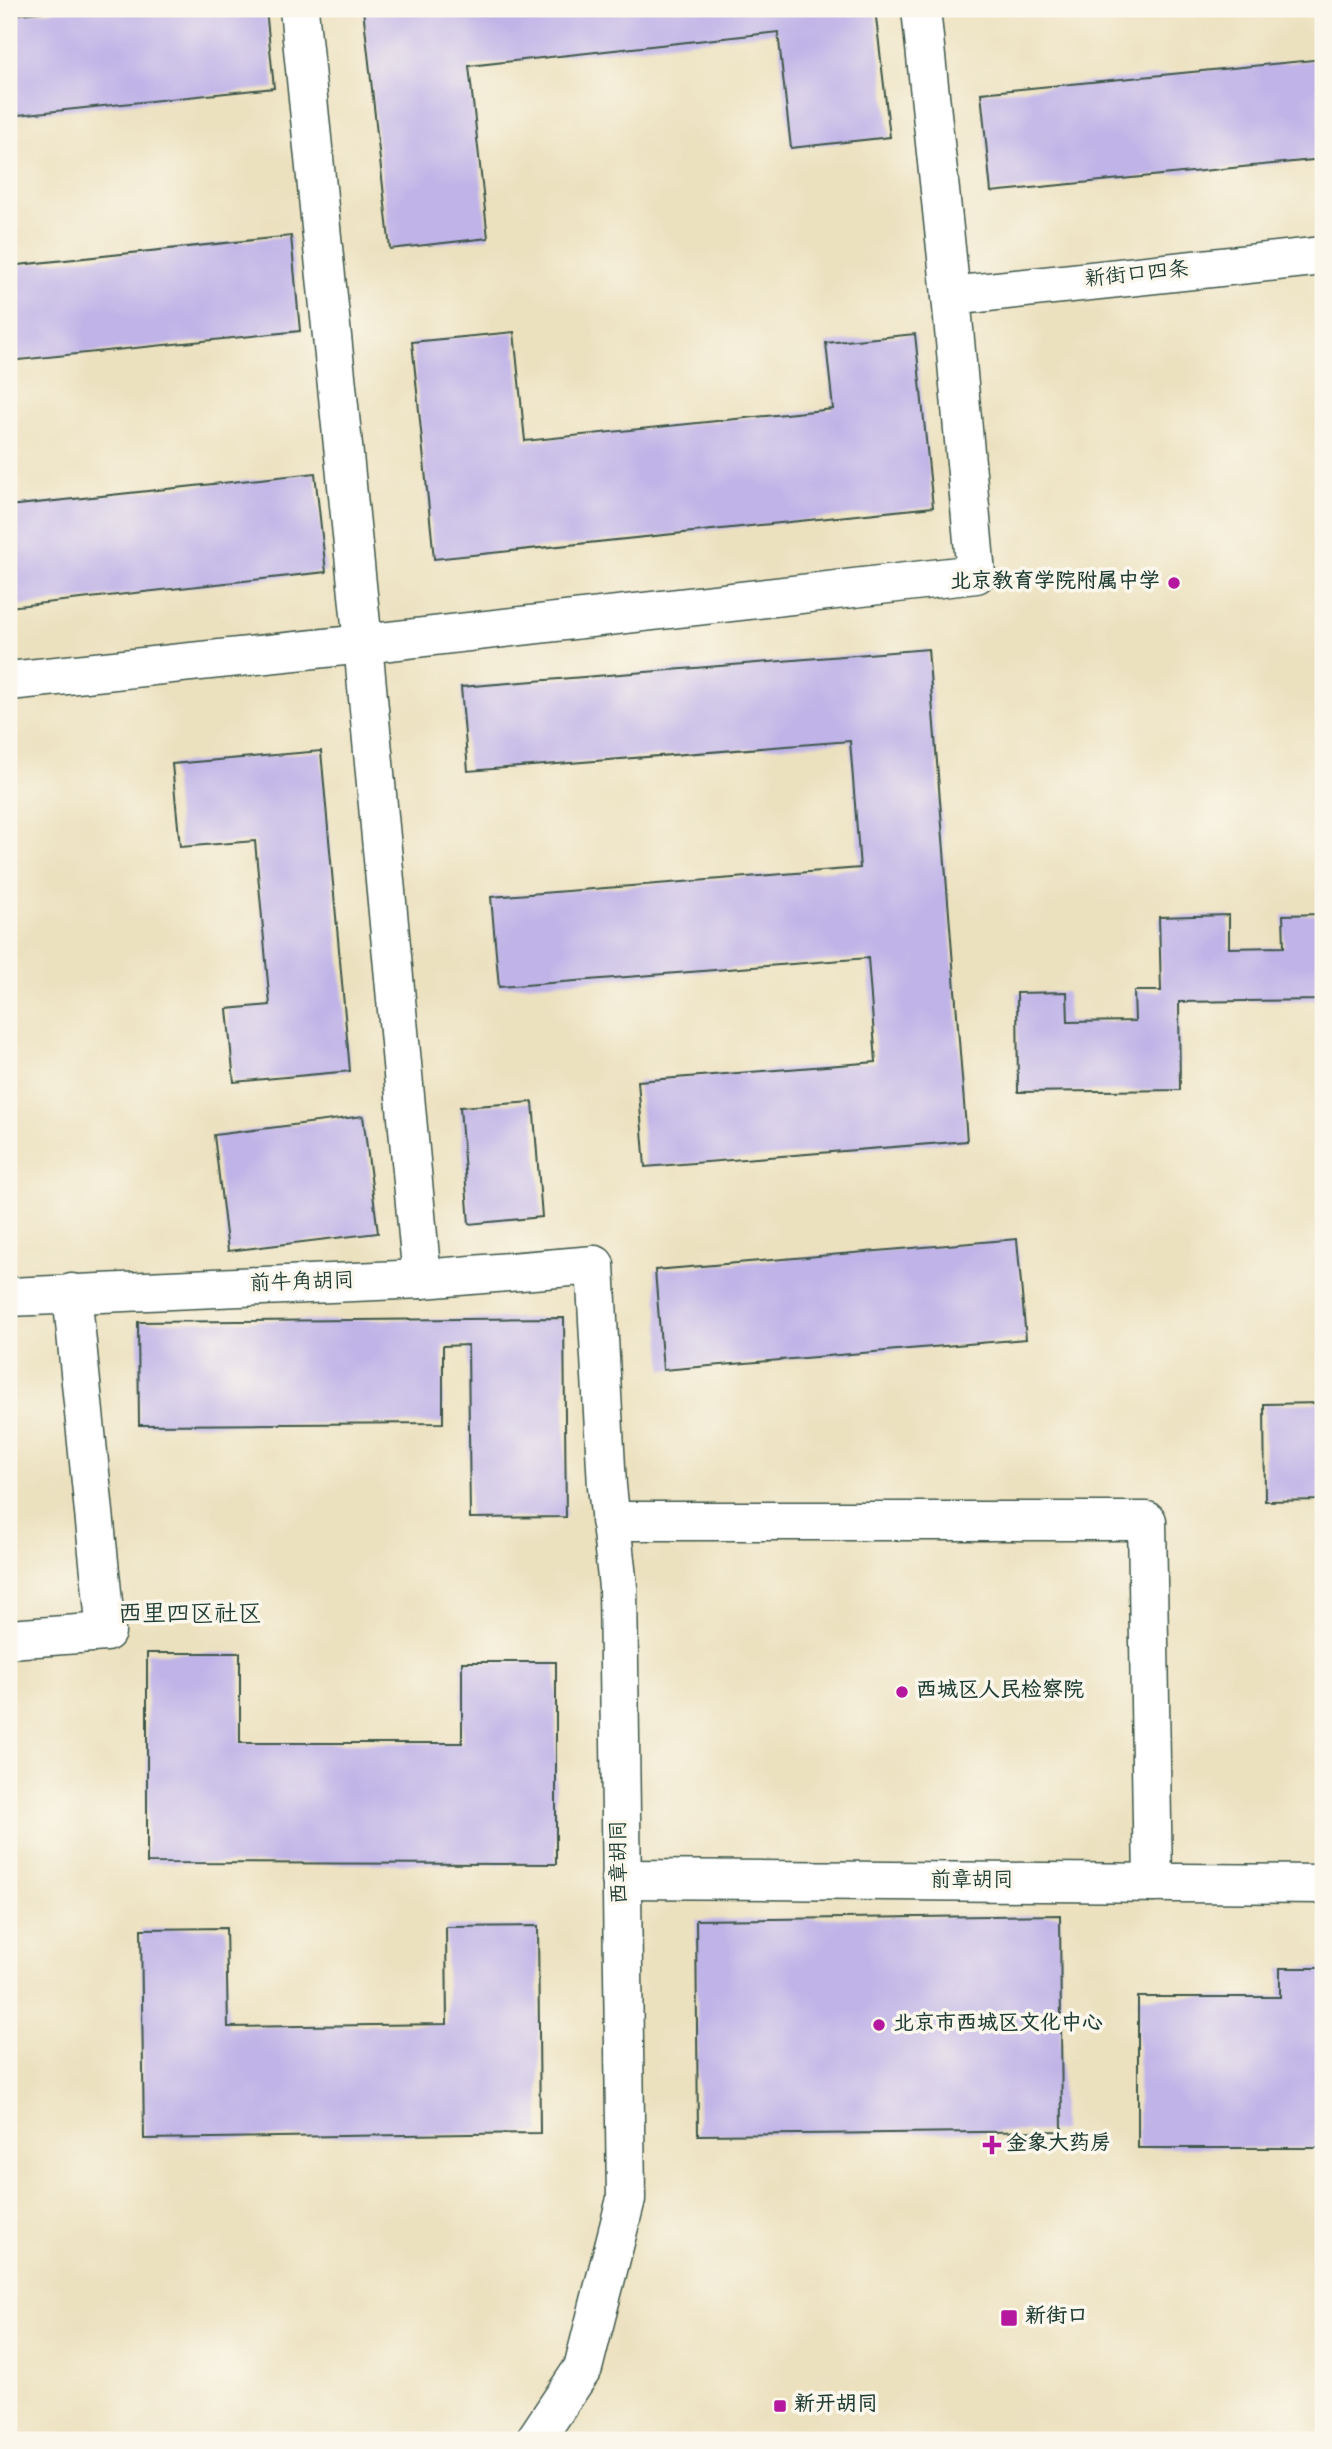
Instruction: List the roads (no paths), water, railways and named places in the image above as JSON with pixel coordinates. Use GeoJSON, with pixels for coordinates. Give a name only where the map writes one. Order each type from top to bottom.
{"type":"FeatureCollection","features":[{"type":"Feature","properties":{"kind":"street"},"geometry":{"type":"LineString","coordinates":[[299,9],[363,644],[422,1279]]}},
{"type":"Feature","properties":{"kind":"street"},"geometry":{"type":"LineString","coordinates":[[9,681],[363,644],[976,574],[921,9]]}},
{"type":"Feature","properties":{"kind":"street","name":"新街口四条"},"geometry":{"type":"LineString","coordinates":[[951,296],[1323,256]]}},
{"type":"Feature","properties":{"kind":"street","name":"前牛角胡同"},"geometry":{"type":"LineString","coordinates":[[9,1297],[422,1279],[595,1265]]}},
{"type":"Feature","properties":{"kind":"street","name":"西章胡同"},"geometry":{"type":"LineString","coordinates":[[535,2440],[583,2368],[626,2199],[618,1587],[610,1521],[595,1265]]}},
{"type":"Feature","properties":{"kind":"street"},"geometry":{"type":"LineString","coordinates":[[9,1640],[106,1632],[72,1293]]}},
{"type":"Feature","properties":{"kind":"street"},"geometry":{"type":"LineString","coordinates":[[610,1521],[1147,1521],[1153,1883]]}},
{"type":"Feature","properties":{"kind":"street","name":"前章胡同"},"geometry":{"type":"LineString","coordinates":[[621,1879],[1323,1884]]}},
{"type":"Feature","properties":{"kind":"place","name":"北京教育学院附属中学"},"geometry":{"type":"Point","coordinates":[1174,583]}},
{"type":"Feature","properties":{"kind":"place","name":"西城区人民检察院"},"geometry":{"type":"Point","coordinates":[902,1692]}},
{"type":"Feature","properties":{"kind":"place","name":"北京市西城区文化中心"},"geometry":{"type":"Point","coordinates":[879,2025]}},
{"type":"Feature","properties":{"kind":"place","name":"金象大药房"},"geometry":{"type":"Point","coordinates":[992,2145]}},
{"type":"Feature","properties":{"kind":"place","name":"新街口"},"geometry":{"type":"Point","coordinates":[1009,2318]}},
{"type":"Feature","properties":{"kind":"place","name":"新开胡同"},"geometry":{"type":"Point","coordinates":[780,2406]}},
{"type":"Feature","properties":{"kind":"district","name":"西里四区社区"},"geometry":{"type":"Point","coordinates":[190,1616]}}]}
